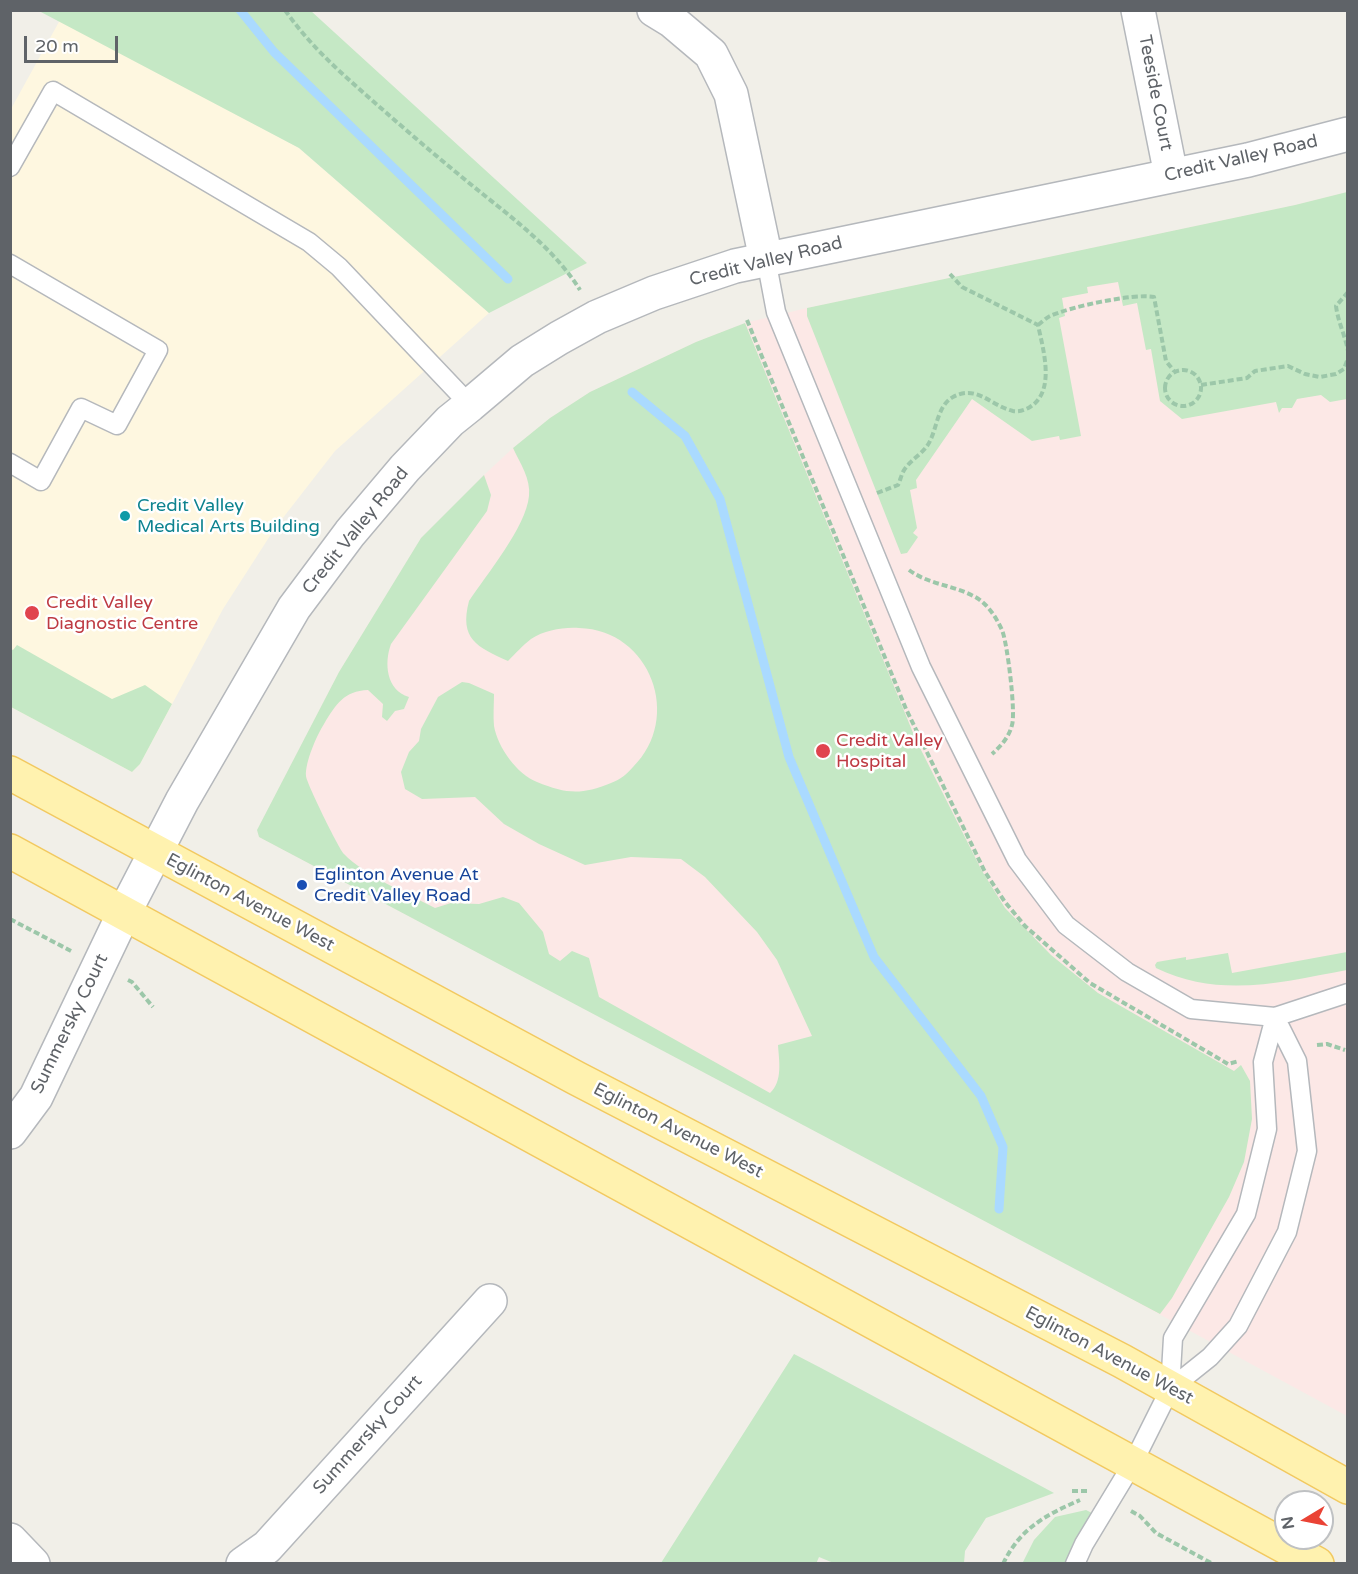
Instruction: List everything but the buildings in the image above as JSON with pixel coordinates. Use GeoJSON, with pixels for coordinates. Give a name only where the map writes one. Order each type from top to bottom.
{"type":"FeatureCollection","features":[{"type":"Feature","properties":{"kind":"main road","name":"Eglinton Avenue West"},"geometry":{"type":"LineString","coordinates":[[10,773],[576,1078],[1122,1361],[1347,1487]]}},
{"type":"Feature","properties":{"kind":"main road"},"geometry":{"type":"LineString","coordinates":[[10,851],[1317,1563]]}},
{"type":"Feature","properties":{"kind":"street"},"geometry":{"type":"LineString","coordinates":[[654,10],[672,21],[711,54],[732,94],[765,259]]}},
{"type":"Feature","properties":{"kind":"street","name":"Teeside Court"},"geometry":{"type":"LineString","coordinates":[[1138,10],[1171,175]]}},
{"type":"Feature","properties":{"kind":"street","name":"Credit Valley Road"},"geometry":{"type":"LineString","coordinates":[[124,913],[182,801],[294,608],[350,533],[405,468],[450,421],[522,361],[597,317],[695,278],[765,259],[1248,160],[1347,134]]}},
{"type":"Feature","properties":{"kind":"street","name":"Summersky Court"},"geometry":{"type":"LineString","coordinates":[[10,1132],[36,1097],[124,913]]}},
{"type":"Feature","properties":{"kind":"street","name":"Summersky Court"},"geometry":{"type":"LineString","coordinates":[[243,1563],[267,1547],[490,1301]]}},
{"type":"Feature","properties":{"kind":"street"},"geometry":{"type":"LineString","coordinates":[[10,1540],[33,1563]]}},
{"type":"Feature","properties":{"kind":"lane"},"geometry":{"type":"LineString","coordinates":[[10,167],[53,92],[309,242],[339,267],[470,405]]}},
{"type":"Feature","properties":{"kind":"lane"},"geometry":{"type":"LineString","coordinates":[[765,259],[776,312],[921,667],[1017,860],[1066,925],[1127,972],[1191,1009],[1275,1017],[1347,993]]}},
{"type":"Feature","properties":{"kind":"lane"},"geometry":{"type":"LineString","coordinates":[[10,264],[158,350],[117,424],[81,408],[40,481],[10,463]]}},
{"type":"Feature","properties":{"kind":"lane"},"geometry":{"type":"LineString","coordinates":[[1170,1389],[1210,1357],[1238,1326],[1287,1232],[1307,1151],[1297,1061],[1275,1017]]}},
{"type":"Feature","properties":{"kind":"lane"},"geometry":{"type":"LineString","coordinates":[[1075,1563],[1133,1463],[1170,1389],[1173,1338],[1246,1214],[1267,1129],[1263,1062],[1275,1017]]}},
{"type":"Feature","properties":{"kind":"path"},"geometry":{"type":"LineString","coordinates":[[285,10],[319,54],[430,152],[513,218],[547,249],[571,276],[597,317]]}},
{"type":"Feature","properties":{"kind":"path"},"geometry":{"type":"LineString","coordinates":[[950,274],[962,287],[1038,325]]}},
{"type":"Feature","properties":{"kind":"path"},"geometry":{"type":"LineString","coordinates":[[1347,292],[1336,306],[1347,351]]}},
{"type":"Feature","properties":{"kind":"path"},"geometry":{"type":"LineString","coordinates":[[1038,325],[1048,316],[1092,304],[1143,295],[1154,297],[1166,361],[1174,371]]}},
{"type":"Feature","properties":{"kind":"path"},"geometry":{"type":"LineString","coordinates":[[874,495],[898,485],[904,471],[926,448],[944,404],[952,397],[974,393],[1010,410],[1018,411],[1026,410],[1038,400],[1042,393],[1046,373],[1038,325]]}},
{"type":"Feature","properties":{"kind":"path"},"geometry":{"type":"LineString","coordinates":[[1202,385],[1247,378],[1256,371],[1288,366],[1305,374],[1320,377],[1336,374],[1344,369],[1347,358]]}},
{"type":"Feature","properties":{"kind":"path"},"geometry":{"type":"LineString","coordinates":[[1185,369],[1196,375],[1202,385],[1200,397],[1192,405],[1180,407],[1170,402],[1164,391],[1166,380],[1174,371],[1185,369]]}},
{"type":"Feature","properties":{"kind":"path"},"geometry":{"type":"LineString","coordinates":[[905,567],[924,579],[952,586],[978,598],[993,613],[1003,632],[1014,709],[1013,724],[1007,738],[993,754],[971,767]]}},
{"type":"Feature","properties":{"kind":"path"},"geometry":{"type":"LineString","coordinates":[[10,919],[69,950]]}},
{"type":"Feature","properties":{"kind":"path"},"geometry":{"type":"LineString","coordinates":[[132,982],[153,1007]]}},
{"type":"Feature","properties":{"kind":"path"},"geometry":{"type":"LineString","coordinates":[[1003,1563],[1025,1530],[1051,1512],[1084,1498]]}},
{"type":"Feature","properties":{"kind":"path"},"geometry":{"type":"LineString","coordinates":[[1140,1516],[1156,1533],[1213,1563]]}},
{"type":"Feature","properties":{"kind":"shaded area"},"geometry":{"type":"Polygon","coordinates":[[[60,20],[299,148],[489,313],[335,451],[275,528],[223,609],[140,764],[132,772],[11,707],[11,109],[60,20]]]}},
{"type":"Feature","properties":{"kind":"shaded area","name":"Credit Valley Hospital"},"geometry":{"type":"Polygon","coordinates":[[[1347,192],[1347,1416],[1074,1268],[259,837],[257,830],[339,672],[421,538],[513,448],[550,418],[590,392],[696,342],[745,323],[1347,192]]]}},
{"type":"Feature","properties":{"kind":"green space"},"geometry":{"type":"Polygon","coordinates":[[[39,11],[311,11],[587,263],[489,313],[299,148],[39,11]]]}},
{"type":"Feature","properties":{"kind":"green space"},"geometry":{"type":"Polygon","coordinates":[[[1347,192],[1347,399],[1330,402],[1321,395],[1297,399],[1292,408],[1282,408],[1279,413],[1276,402],[1182,419],[1160,401],[1151,349],[1146,350],[1137,303],[1123,306],[1118,282],[1087,287],[1088,293],[1062,298],[1065,316],[1059,318],[1081,436],[1060,440],[1059,436],[1032,441],[972,399],[916,480],[917,488],[910,490],[917,528],[913,533],[918,537],[907,553],[901,554],[807,316],[807,308],[1347,192]]]}},
{"type":"Feature","properties":{"kind":"green space"},"geometry":{"type":"Polygon","coordinates":[[[745,323],[916,740],[982,871],[1005,908],[1051,955],[1098,993],[1234,1071],[1241,1065],[1250,1081],[1252,1119],[1244,1162],[1229,1197],[1172,1298],[1160,1314],[259,837],[257,830],[339,672],[421,538],[484,475],[491,495],[487,511],[391,644],[388,659],[389,675],[396,688],[409,697],[404,709],[395,711],[387,721],[382,717],[383,704],[368,690],[347,696],[328,717],[318,735],[307,764],[307,781],[344,854],[363,869],[435,908],[451,903],[479,904],[503,897],[519,903],[543,932],[549,954],[560,961],[572,951],[589,958],[599,997],[770,1093],[779,1077],[778,1045],[812,1036],[777,960],[757,932],[705,877],[681,859],[631,857],[585,865],[539,844],[504,824],[475,797],[422,799],[405,789],[401,772],[409,752],[419,741],[421,729],[438,697],[462,682],[494,694],[494,726],[500,743],[516,767],[537,782],[566,791],[591,790],[615,781],[633,767],[648,747],[656,725],[657,702],[652,680],[641,660],[625,644],[604,633],[579,628],[542,633],[531,639],[508,661],[487,651],[473,640],[467,624],[469,601],[505,550],[526,508],[529,496],[528,483],[513,448],[550,418],[590,392],[696,342],[745,323]]]}},
{"type":"Feature","properties":{"kind":"green space"},"geometry":{"type":"Polygon","coordinates":[[[17,645],[112,699],[145,685],[172,704],[140,764],[132,772],[11,707],[11,649],[13,650],[17,645]]]}},
{"type":"Feature","properties":{"kind":"green space"},"geometry":{"type":"Polygon","coordinates":[[[1347,952],[1347,970],[1251,985],[1204,983],[1180,977],[1156,968],[1155,965],[1157,962],[1186,957],[1186,960],[1228,953],[1232,973],[1347,952]]]}},
{"type":"Feature","properties":{"kind":"green space"},"geometry":{"type":"Polygon","coordinates":[[[794,1354],[1054,1493],[986,1518],[965,1551],[964,1563],[836,1564],[819,1557],[816,1564],[661,1563],[794,1354]]]}},
{"type":"Feature","properties":{"kind":"green space"},"geometry":{"type":"Polygon","coordinates":[[[1086,1510],[1092,1513],[1084,1563],[1022,1564],[1034,1540],[1055,1517],[1086,1510]]]}},
{"type":"Feature","properties":{"kind":"waterway"},"geometry":{"type":"LineString","coordinates":[[240,10],[274,52],[508,279]]}},
{"type":"Feature","properties":{"kind":"waterway"},"geometry":{"type":"LineString","coordinates":[[632,392],[685,436],[720,499],[789,757],[874,957],[981,1096],[1003,1147],[999,1209]]}},
{"type":"Feature","properties":{"kind":"place","name":"Credit Valley Medical Arts Building"},"geometry":{"type":"Point","coordinates":[125,516]}},
{"type":"Feature","properties":{"kind":"place","name":"Credit Valley Diagnostic Centre"},"geometry":{"type":"Point","coordinates":[32,613]}},
{"type":"Feature","properties":{"kind":"place","name":"Credit Valley Hospital"},"geometry":{"type":"Point","coordinates":[823,751]}},
{"type":"Feature","properties":{"kind":"place","name":"Eglinton Avenue At Credit Valley Road"},"geometry":{"type":"Point","coordinates":[302,885]}}]}
